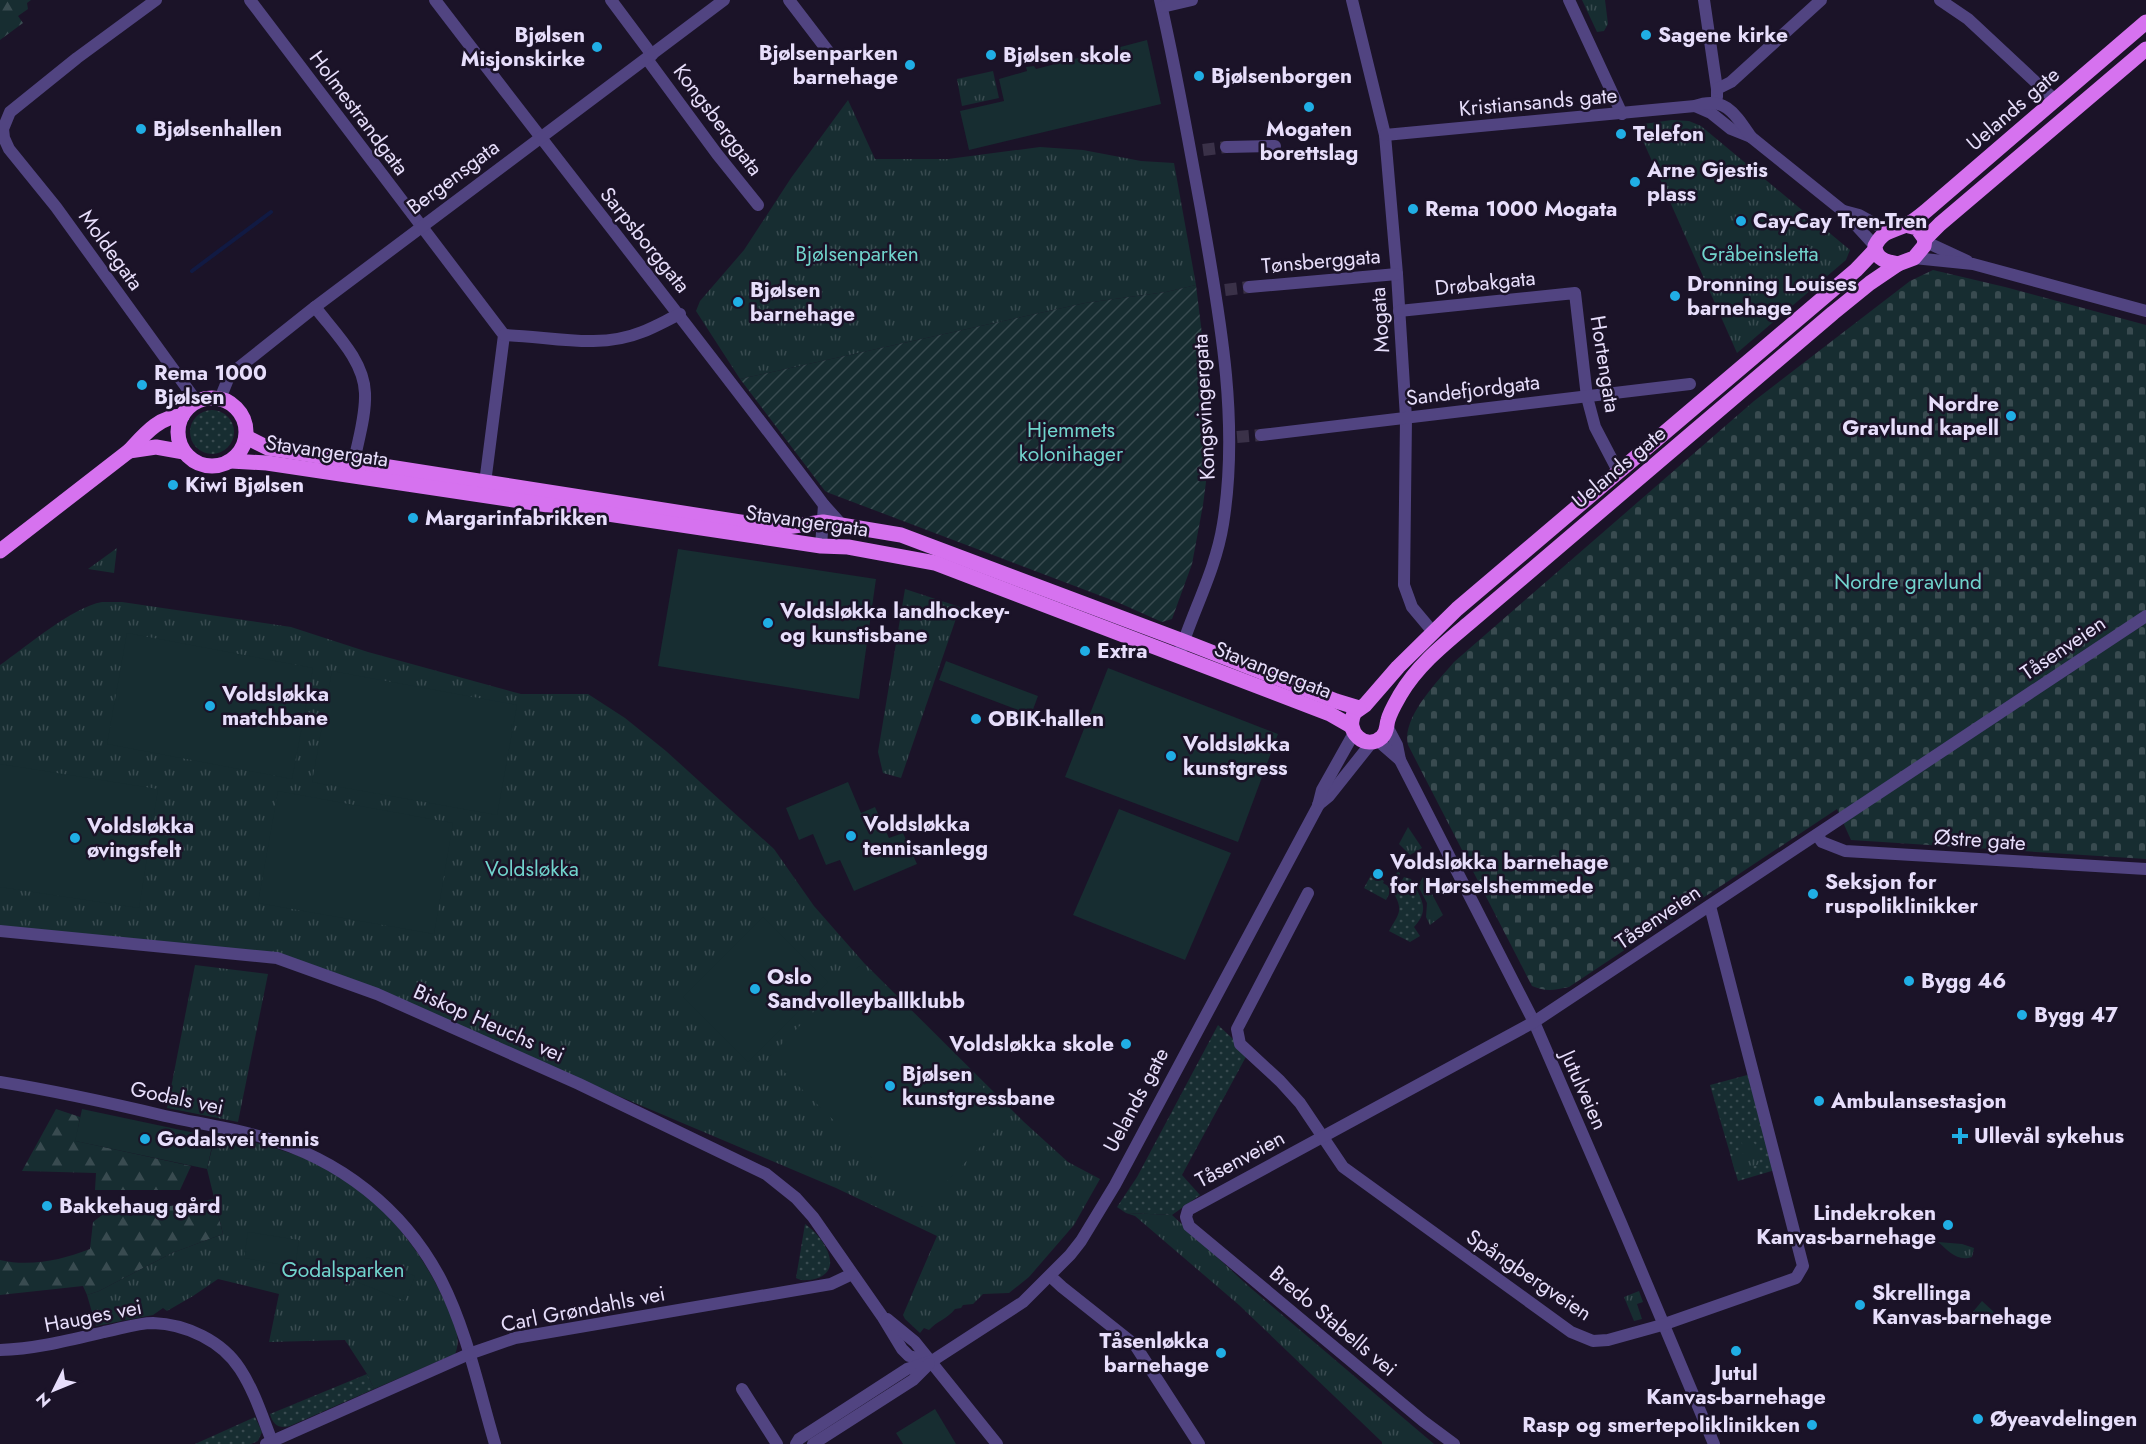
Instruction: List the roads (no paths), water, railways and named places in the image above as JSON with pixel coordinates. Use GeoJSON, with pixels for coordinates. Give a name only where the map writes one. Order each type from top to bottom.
{"type":"FeatureCollection","features":[{"type":"Feature","properties":{"kind":"main road","name":"Uelands gate"},"geometry":{"type":"LineString","coordinates":[[1352,729],[1353,716],[1433,632],[1479,589],[1856,270],[1875,248],[1878,240],[1888,231],[1905,225],[1926,211],[2146,22]]}},
{"type":"Feature","properties":{"kind":"main road","name":"Uelands gate"},"geometry":{"type":"LineString","coordinates":[[1375,741],[1382,737],[1400,695],[1409,682],[1443,645],[1833,313],[1870,283],[1898,264],[1914,258],[1940,224],[2146,49]]}},
{"type":"Feature","properties":{"kind":"main road"},"geometry":{"type":"LineString","coordinates":[[1905,225],[1917,228],[1925,241]]}},
{"type":"Feature","properties":{"kind":"main road"},"geometry":{"type":"LineString","coordinates":[[1875,248],[1883,260],[1898,264]]}},
{"type":"Feature","properties":{"kind":"main road"},"geometry":{"type":"LineString","coordinates":[[0,551],[129,450],[164,419],[182,416],[197,402],[212,398],[230,403],[243,417],[246,437],[243,446],[231,460],[221,465],[204,466],[196,463],[184,452],[178,434],[182,416]]}},
{"type":"Feature","properties":{"kind":"main road","name":"Stavangergata"},"geometry":{"type":"LineString","coordinates":[[246,437],[268,448],[779,528],[823,522],[901,535],[1181,648],[1330,714],[1352,729]]}},
{"type":"Feature","properties":{"kind":"main road"},"geometry":{"type":"LineString","coordinates":[[129,450],[156,447],[184,452]]}},
{"type":"Feature","properties":{"kind":"main road","name":"Stavangergata"},"geometry":{"type":"LineString","coordinates":[[231,460],[267,463],[821,546],[848,547],[935,563],[1335,701],[1362,707]]}},
{"type":"Feature","properties":{"kind":"main road"},"geometry":{"type":"LineString","coordinates":[[1362,707],[1373,705],[1380,708],[1385,713],[1388,724]]}},
{"type":"Feature","properties":{"kind":"main road"},"geometry":{"type":"LineString","coordinates":[[1352,729],[1359,738],[1375,741]]}},
{"type":"Feature","properties":{"kind":"street","name":"Moldegata"},"geometry":{"type":"LineString","coordinates":[[156,0],[18,104],[5,120],[3,129],[9,149],[56,207],[197,402]]}},
{"type":"Feature","properties":{"kind":"street","name":"Holmestrandgata"},"geometry":{"type":"LineString","coordinates":[[249,0],[504,335]]}},
{"type":"Feature","properties":{"kind":"street","name":"Sarpsborggata"},"geometry":{"type":"LineString","coordinates":[[435,0],[680,314],[824,505],[842,525]]}},
{"type":"Feature","properties":{"kind":"street","name":"Kongsberggata"},"geometry":{"type":"LineString","coordinates":[[611,0],[717,154],[758,205]]}},
{"type":"Feature","properties":{"kind":"street","name":"Bergensgata"},"geometry":{"type":"LineString","coordinates":[[220,399],[228,379],[237,369],[315,307],[724,0]]}},
{"type":"Feature","properties":{"kind":"street"},"geometry":{"type":"LineString","coordinates":[[789,0],[831,55]]}},
{"type":"Feature","properties":{"kind":"street"},"geometry":{"type":"LineString","coordinates":[[1161,4],[1192,0]]}},
{"type":"Feature","properties":{"kind":"street","name":"Mogata"},"geometry":{"type":"LineString","coordinates":[[1352,0],[1385,135],[1406,418],[1404,585],[1412,607],[1433,632]]}},
{"type":"Feature","properties":{"kind":"street"},"geometry":{"type":"LineString","coordinates":[[1569,0],[1622,114]]}},
{"type":"Feature","properties":{"kind":"street"},"geometry":{"type":"LineString","coordinates":[[1704,0],[1715,102]]}},
{"type":"Feature","properties":{"kind":"street"},"geometry":{"type":"LineString","coordinates":[[1715,102],[1731,82],[1821,0]]}},
{"type":"Feature","properties":{"kind":"street"},"geometry":{"type":"LineString","coordinates":[[1940,0],[1968,19],[2056,101]]}},
{"type":"Feature","properties":{"kind":"street","name":"Kongsvingergata"},"geometry":{"type":"LineString","coordinates":[[1161,4],[1197,150],[1220,290],[1233,437],[1223,527],[1214,562],[1181,648]]}},
{"type":"Feature","properties":{"kind":"street"},"geometry":{"type":"LineString","coordinates":[[1715,102],[1725,106],[1739,119],[1751,137],[1843,211],[1875,248]]}},
{"type":"Feature","properties":{"kind":"street","name":"Kristiansands gate"},"geometry":{"type":"LineString","coordinates":[[1385,135],[1622,114],[1715,102]]}},
{"type":"Feature","properties":{"kind":"street"},"geometry":{"type":"LineString","coordinates":[[1226,147],[1275,146]]}},
{"type":"Feature","properties":{"kind":"street"},"geometry":{"type":"LineString","coordinates":[[1843,211],[1859,215],[1888,231]]}},
{"type":"Feature","properties":{"kind":"street"},"geometry":{"type":"LineString","coordinates":[[1925,241],[1973,264]]}},
{"type":"Feature","properties":{"kind":"street"},"geometry":{"type":"LineString","coordinates":[[1914,258],[1973,264],[2146,311]]}},
{"type":"Feature","properties":{"kind":"street","name":"Tønsberggata"},"geometry":{"type":"LineString","coordinates":[[1249,287],[1397,274]]}},
{"type":"Feature","properties":{"kind":"street","name":"Hortengata"},"geometry":{"type":"LineString","coordinates":[[1575,293],[1587,397],[1595,427],[1618,471]]}},
{"type":"Feature","properties":{"kind":"street","name":"Drøbakgata"},"geometry":{"type":"LineString","coordinates":[[1399,311],[1575,293]]}},
{"type":"Feature","properties":{"kind":"street","name":"Stavangergata"},"geometry":{"type":"LineString","coordinates":[[315,307],[354,357],[364,384],[365,405],[354,462]]}},
{"type":"Feature","properties":{"kind":"street"},"geometry":{"type":"LineString","coordinates":[[485,483],[504,335],[594,341],[641,333],[680,314]]}},
{"type":"Feature","properties":{"kind":"street","name":"Sandefjordgata"},"geometry":{"type":"LineString","coordinates":[[1261,435],[1690,384]]}},
{"type":"Feature","properties":{"kind":"street"},"geometry":{"type":"LineString","coordinates":[[821,546],[824,505]]}},
{"type":"Feature","properties":{"kind":"street","name":"Tåsenveien"},"geometry":{"type":"LineString","coordinates":[[1189,1226],[1186,1217],[1191,1208],[1534,1023],[2146,616]]}},
{"type":"Feature","properties":{"kind":"street","name":"Jutulveien"},"geometry":{"type":"LineString","coordinates":[[1388,724],[1400,760],[1534,1023],[1714,1444]]}},
{"type":"Feature","properties":{"kind":"street","name":"Uelands gate"},"geometry":{"type":"LineString","coordinates":[[932,1361],[1008,1312],[1050,1276],[1081,1241],[1115,1185],[1317,806],[1322,790],[1352,729]]}},
{"type":"Feature","properties":{"kind":"street","name":"Jutulveien"},"geometry":{"type":"LineString","coordinates":[[1375,741],[1400,760]]}},
{"type":"Feature","properties":{"kind":"street","name":"Uelands gate"},"geometry":{"type":"LineString","coordinates":[[1317,806],[1329,796],[1375,741]]}},
{"type":"Feature","properties":{"kind":"street","name":"Østre gate"},"geometry":{"type":"LineString","coordinates":[[1817,835],[1822,842],[1845,850],[2146,870]]}},
{"type":"Feature","properties":{"kind":"street","name":"Spångbergveien"},"geometry":{"type":"LineString","coordinates":[[1308,893],[1237,1029],[1240,1044],[1300,1103],[1343,1167],[1571,1332],[1593,1341],[1608,1340],[1662,1325],[1796,1278],[1803,1266],[1710,906]]}},
{"type":"Feature","properties":{"kind":"street","name":"Biskop Heuchs vei"},"geometry":{"type":"LineString","coordinates":[[0,931],[277,958],[377,994],[579,1084],[766,1174],[796,1198],[813,1216],[902,1349],[909,1356],[932,1361]]}},
{"type":"Feature","properties":{"kind":"street","name":"Godals vei"},"geometry":{"type":"LineString","coordinates":[[0,1082],[46,1089],[263,1137],[340,1170],[374,1194],[399,1218],[441,1280],[454,1309],[469,1354],[495,1444]]}},
{"type":"Feature","properties":{"kind":"street","name":"Bredo Stabells vei"},"geometry":{"type":"LineString","coordinates":[[1189,1226],[1423,1421],[1454,1444]]}},
{"type":"Feature","properties":{"kind":"street","name":"Carl Grøndahls vei"},"geometry":{"type":"LineString","coordinates":[[271,1443],[469,1354],[515,1338],[831,1284],[852,1274]]}},
{"type":"Feature","properties":{"kind":"street"},"geometry":{"type":"LineString","coordinates":[[1050,1276],[1135,1345],[1156,1374],[1199,1444]]}},
{"type":"Feature","properties":{"kind":"street","name":"Hauges vei"},"geometry":{"type":"LineString","coordinates":[[0,1350],[60,1342],[153,1323],[183,1327],[220,1348],[238,1366],[249,1384],[271,1443]]}},
{"type":"Feature","properties":{"kind":"street"},"geometry":{"type":"LineString","coordinates":[[796,1444],[799,1439],[907,1369],[932,1361]]}},
{"type":"Feature","properties":{"kind":"street"},"geometry":{"type":"LineString","coordinates":[[813,1444],[914,1380],[932,1361]]}},
{"type":"Feature","properties":{"kind":"street"},"geometry":{"type":"LineString","coordinates":[[932,1361],[997,1444]]}},
{"type":"Feature","properties":{"kind":"street"},"geometry":{"type":"LineString","coordinates":[[742,1389],[777,1444]]}},
{"type":"Feature","properties":{"kind":"waterway"},"geometry":{"type":"LineString","coordinates":[[192,271],[271,212]]}},
{"type":"Feature","properties":{"kind":"tunnel"},"geometry":{"type":"LineString","coordinates":[[1203,150],[1226,147]]}},
{"type":"Feature","properties":{"kind":"tunnel"},"geometry":{"type":"LineString","coordinates":[[1225,290],[1249,287]]}},
{"type":"Feature","properties":{"kind":"tunnel"},"geometry":{"type":"LineString","coordinates":[[1237,437],[1261,435]]}},
{"type":"Feature","properties":{"kind":"place","name":"Sagene kirke"},"geometry":{"type":"Point","coordinates":[1646,35]}},
{"type":"Feature","properties":{"kind":"place","name":"Bjølsen Misjonskirke"},"geometry":{"type":"Point","coordinates":[597,47]}},
{"type":"Feature","properties":{"kind":"place","name":"Bjølsen skole"},"geometry":{"type":"Point","coordinates":[991,55]}},
{"type":"Feature","properties":{"kind":"place","name":"Bjølsenparken barnehage"},"geometry":{"type":"Point","coordinates":[910,65]}},
{"type":"Feature","properties":{"kind":"place","name":"Bjølsenborgen"},"geometry":{"type":"Point","coordinates":[1199,76]}},
{"type":"Feature","properties":{"kind":"place","name":"Mogaten borettslag"},"geometry":{"type":"Point","coordinates":[1309,107]}},
{"type":"Feature","properties":{"kind":"place","name":"Bjølsenhallen"},"geometry":{"type":"Point","coordinates":[141,129]}},
{"type":"Feature","properties":{"kind":"place","name":"Telefon"},"geometry":{"type":"Point","coordinates":[1621,134]}},
{"type":"Feature","properties":{"kind":"place","name":"Arne Gjestis plass"},"geometry":{"type":"Point","coordinates":[1635,182]}},
{"type":"Feature","properties":{"kind":"place","name":"Rema 1000 Mogata"},"geometry":{"type":"Point","coordinates":[1413,209]}},
{"type":"Feature","properties":{"kind":"place","name":"Cay-Cay Tren-Tren"},"geometry":{"type":"Point","coordinates":[1741,221]}},
{"type":"Feature","properties":{"kind":"place","name":"Dronning Louises barnehage"},"geometry":{"type":"Point","coordinates":[1675,296]}},
{"type":"Feature","properties":{"kind":"place","name":"Bjølsen barnehage"},"geometry":{"type":"Point","coordinates":[738,302]}},
{"type":"Feature","properties":{"kind":"place","name":"Rema 1000 Bjølsen"},"geometry":{"type":"Point","coordinates":[142,385]}},
{"type":"Feature","properties":{"kind":"place","name":"Nordre Gravlund kapell"},"geometry":{"type":"Point","coordinates":[2011,416]}},
{"type":"Feature","properties":{"kind":"place","name":"Kiwi Bjølsen"},"geometry":{"type":"Point","coordinates":[173,485]}},
{"type":"Feature","properties":{"kind":"place","name":"Margarinfabrikken"},"geometry":{"type":"Point","coordinates":[413,518]}},
{"type":"Feature","properties":{"kind":"place","name":"Voldsløkka landhockey- og kunstisbane"},"geometry":{"type":"Point","coordinates":[768,623]}},
{"type":"Feature","properties":{"kind":"place","name":"Extra"},"geometry":{"type":"Point","coordinates":[1085,651]}},
{"type":"Feature","properties":{"kind":"place","name":"Voldsløkka matchbane"},"geometry":{"type":"Point","coordinates":[210,706]}},
{"type":"Feature","properties":{"kind":"place","name":"OBIK-hallen"},"geometry":{"type":"Point","coordinates":[976,719]}},
{"type":"Feature","properties":{"kind":"place","name":"Voldsløkka kunstgress"},"geometry":{"type":"Point","coordinates":[1171,756]}},
{"type":"Feature","properties":{"kind":"place","name":"Voldsløkka tennisanlegg"},"geometry":{"type":"Point","coordinates":[851,836]}},
{"type":"Feature","properties":{"kind":"place","name":"Voldsløkka øvingsfelt"},"geometry":{"type":"Point","coordinates":[75,838]}},
{"type":"Feature","properties":{"kind":"place","name":"Voldsløkka barnehage for Hørselshemmede"},"geometry":{"type":"Point","coordinates":[1378,874]}},
{"type":"Feature","properties":{"kind":"place","name":"Seksjon for ruspoliklinikker"},"geometry":{"type":"Point","coordinates":[1813,894]}},
{"type":"Feature","properties":{"kind":"place","name":"Bygg 46"},"geometry":{"type":"Point","coordinates":[1909,981]}},
{"type":"Feature","properties":{"kind":"place","name":"Oslo Sandvolleyballklubb"},"geometry":{"type":"Point","coordinates":[755,989]}},
{"type":"Feature","properties":{"kind":"place","name":"Bygg 47"},"geometry":{"type":"Point","coordinates":[2022,1015]}},
{"type":"Feature","properties":{"kind":"place","name":"Voldsløkka skole"},"geometry":{"type":"Point","coordinates":[1126,1044]}},
{"type":"Feature","properties":{"kind":"place","name":"Bjølsen kunstgressbane"},"geometry":{"type":"Point","coordinates":[890,1086]}},
{"type":"Feature","properties":{"kind":"place","name":"Ambulansestasjon"},"geometry":{"type":"Point","coordinates":[1819,1101]}},
{"type":"Feature","properties":{"kind":"place","name":"Ullevål sykehus"},"geometry":{"type":"Point","coordinates":[1960,1136]}},
{"type":"Feature","properties":{"kind":"place","name":"Godalsvei tennis"},"geometry":{"type":"Point","coordinates":[145,1139]}},
{"type":"Feature","properties":{"kind":"place","name":"Bakkehaug gård"},"geometry":{"type":"Point","coordinates":[47,1206]}},
{"type":"Feature","properties":{"kind":"place","name":"Lindekroken Kanvas-barnehage"},"geometry":{"type":"Point","coordinates":[1948,1225]}},
{"type":"Feature","properties":{"kind":"place","name":"Skrellinga Kanvas-barnehage"},"geometry":{"type":"Point","coordinates":[1860,1305]}},
{"type":"Feature","properties":{"kind":"place","name":"Jutul Kanvas-barnehage"},"geometry":{"type":"Point","coordinates":[1736,1351]}},
{"type":"Feature","properties":{"kind":"place","name":"Tåsenløkka barnehage"},"geometry":{"type":"Point","coordinates":[1221,1353]}},
{"type":"Feature","properties":{"kind":"place","name":"Øyeavdelingen"},"geometry":{"type":"Point","coordinates":[1978,1419]}},
{"type":"Feature","properties":{"kind":"place","name":"Rasp og smertepoliklinikken"},"geometry":{"type":"Point","coordinates":[1812,1425]}},
{"type":"Feature","properties":{"kind":"park label","name":"Bjølsenparken"},"geometry":{"type":"Point","coordinates":[857,254]}},
{"type":"Feature","properties":{"kind":"park label","name":"Gråbeinsletta"},"geometry":{"type":"Point","coordinates":[1760,254]}},
{"type":"Feature","properties":{"kind":"park label","name":"Hjemmets kolonihager"},"geometry":{"type":"Point","coordinates":[1071,442]}},
{"type":"Feature","properties":{"kind":"park label","name":"Nordre gravlund"},"geometry":{"type":"Point","coordinates":[1908,582]}},
{"type":"Feature","properties":{"kind":"park label","name":"Voldsløkka"},"geometry":{"type":"Point","coordinates":[532,869]}},
{"type":"Feature","properties":{"kind":"park label","name":"Godalsparken"},"geometry":{"type":"Point","coordinates":[343,1270]}}]}
